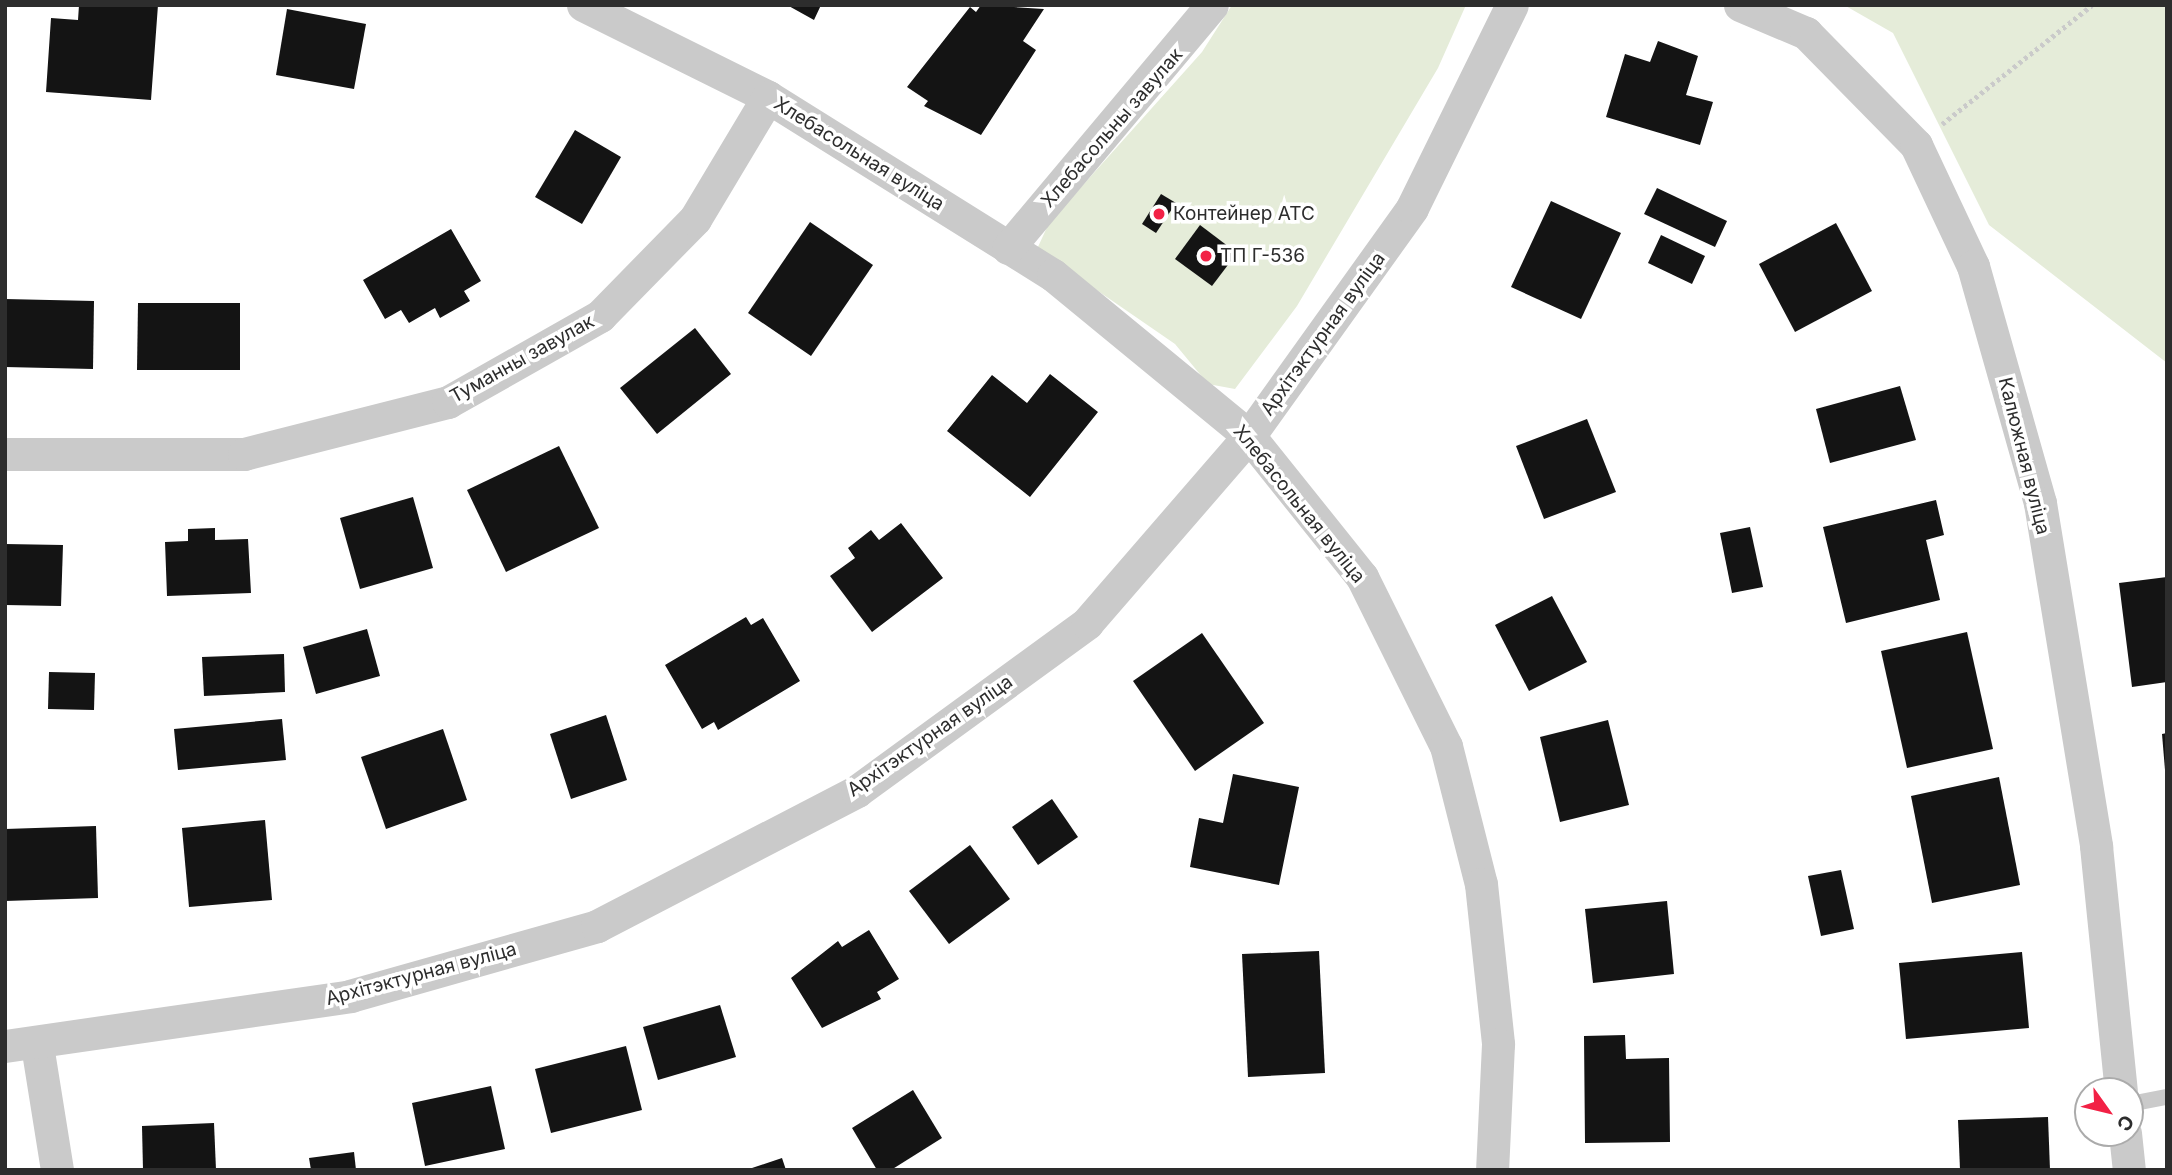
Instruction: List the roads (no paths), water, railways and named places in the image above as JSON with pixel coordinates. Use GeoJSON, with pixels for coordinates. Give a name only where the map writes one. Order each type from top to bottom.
{"type":"FeatureCollection","features":[{"type":"Feature","properties":{"kind":"street","name":"Хлебасольная вуліца"},"geometry":{"type":"LineString","coordinates":[[583,5],[768,97],[1008,248],[1167,363],[1249,436],[1362,577],[1446,746],[1481,884],[1498,1044],[1492,1170]]}},
{"type":"Feature","properties":{"kind":"street","name":"Хлебасольны завулак"},"geometry":{"type":"LineString","coordinates":[[1008,248],[1212,5]]}},
{"type":"Feature","properties":{"kind":"street","name":"Архітэктурная вуліца"},"geometry":{"type":"LineString","coordinates":[[21,1046],[350,996],[597,926],[857,791],[1087,623],[1249,436],[1412,208],[1513,5]]}},
{"type":"Feature","properties":{"kind":"street","name":"Калюжная вуліца"},"geometry":{"type":"LineString","coordinates":[[1740,5],[1805,33],[1916,145],[1973,266],[2040,503],[2096,846],[2120,1077]]}},
{"type":"Feature","properties":{"kind":"street","name":"Туманны завулак"},"geometry":{"type":"LineString","coordinates":[[5,454],[244,454],[448,402],[600,316],[695,219],[768,97]]}},
{"type":"Feature","properties":{"kind":"street"},"geometry":{"type":"LineString","coordinates":[[21,1046],[57,1170]]}},
{"type":"Feature","properties":{"kind":"street"},"geometry":{"type":"LineString","coordinates":[[2127,1147],[2129,1170]]}},
{"type":"Feature","properties":{"kind":"lane"},"geometry":{"type":"LineString","coordinates":[[2144,1101],[2167,1097]]}},
{"type":"Feature","properties":{"kind":"place","name":"Контейнер АТС"},"geometry":{"type":"Point","coordinates":[1159,214]}},
{"type":"Feature","properties":{"kind":"place","name":"ТП Г-536"},"geometry":{"type":"Point","coordinates":[1206,256]}}]}
